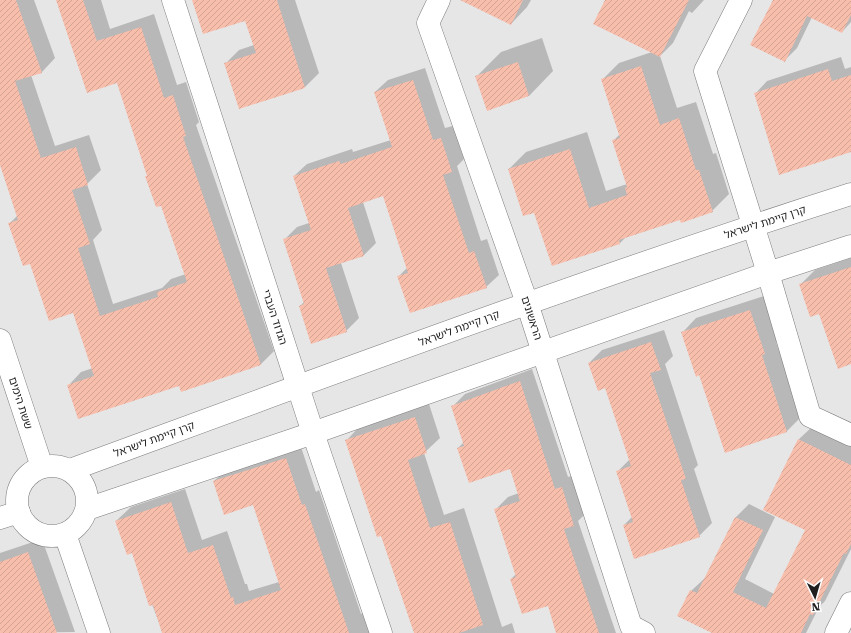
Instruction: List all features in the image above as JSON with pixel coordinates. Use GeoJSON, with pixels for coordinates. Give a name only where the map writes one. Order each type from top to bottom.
{"type":"FeatureCollection","features":[{"type":"Feature","properties":{"kind":"street","name":"הגדוד העברי"},"geometry":{"type":"LineString","coordinates":[[173,0],[313,433],[381,633]]}},
{"type":"Feature","properties":{"kind":"street","name":"הראשונים"},"geometry":{"type":"LineString","coordinates":[[439,0],[428,23],[528,303],[631,626],[644,633]]}},
{"type":"Feature","properties":{"kind":"street"},"geometry":{"type":"LineString","coordinates":[[741,0],[705,70],[768,273],[810,416],[851,435]]}},
{"type":"Feature","properties":{"kind":"street","name":"קרן קיימת לישראל"},"geometry":{"type":"LineString","coordinates":[[70,470],[528,303],[851,194]]}},
{"type":"Feature","properties":{"kind":"street"},"geometry":{"type":"LineString","coordinates":[[87,509],[313,433],[768,273],[851,246]]}},
{"type":"Feature","properties":{"kind":"street","name":"ששת הימים"},"geometry":{"type":"LineString","coordinates":[[0,340],[42,467]]}},
{"type":"Feature","properties":{"kind":"street"},"geometry":{"type":"LineString","coordinates":[[61,466],[70,470],[79,477],[85,486],[88,498],[87,509],[83,520],[75,528],[65,534],[54,537],[42,535],[32,530],[24,522],[9,515],[17,501],[18,490],[24,480],[32,472],[42,467],[61,466]]}},
{"type":"Feature","properties":{"kind":"street"},"geometry":{"type":"LineString","coordinates":[[65,534],[99,633]]}},
{"type":"Feature","properties":{"kind":"street"},"geometry":{"type":"LineString","coordinates":[[836,633],[851,603]]}},
{"type":"Feature","properties":{"kind":"building"},"geometry":{"type":"Polygon","coordinates":[[[0,0],[16,0],[42,73],[15,81],[41,158],[76,147],[88,185],[72,190],[90,244],[78,248],[100,316],[158,297],[157,292],[187,282],[161,206],[156,207],[145,176],[147,176],[117,83],[87,93],[56,0],[83,0],[97,41],[141,27],[164,98],[173,95],[186,136],[183,137],[261,365],[181,392],[179,386],[78,419],[67,385],[94,376],[73,313],[49,321],[30,264],[23,266],[8,223],[18,220],[0,165],[0,0]]]}},
{"type":"Feature","properties":{"kind":"building"},"geometry":{"type":"Polygon","coordinates":[[[192,0],[277,0],[305,88],[239,109],[224,63],[256,53],[245,21],[203,34],[192,0]]]}},
{"type":"Feature","properties":{"kind":"building"},"geometry":{"type":"Polygon","coordinates":[[[460,0],[523,0],[511,25],[460,0]]]}},
{"type":"Feature","properties":{"kind":"building"},"geometry":{"type":"Polygon","coordinates":[[[605,0],[689,0],[660,57],[593,24],[605,0]]]}},
{"type":"Feature","properties":{"kind":"building"},"geometry":{"type":"Polygon","coordinates":[[[773,0],[851,0],[851,15],[842,33],[807,16],[785,62],[750,45],[773,0]]]}},
{"type":"Feature","properties":{"kind":"building"},"geometry":{"type":"Polygon","coordinates":[[[518,62],[529,96],[487,111],[475,76],[518,62]]]}},
{"type":"Feature","properties":{"kind":"building"},"geometry":{"type":"Polygon","coordinates":[[[641,66],[660,125],[679,118],[696,170],[699,170],[713,212],[681,223],[680,220],[619,240],[620,244],[552,266],[534,213],[523,216],[508,169],[570,149],[589,208],[627,195],[625,188],[627,187],[612,140],[620,138],[601,79],[641,66]]]}},
{"type":"Feature","properties":{"kind":"building"},"geometry":{"type":"Polygon","coordinates":[[[828,69],[832,81],[851,75],[851,152],[779,175],[754,93],[828,69]]]}},
{"type":"Feature","properties":{"kind":"building"},"geometry":{"type":"Polygon","coordinates":[[[413,80],[433,140],[441,138],[452,172],[443,175],[469,253],[474,251],[487,288],[410,313],[397,276],[408,273],[383,196],[348,208],[364,256],[326,268],[347,332],[311,344],[299,306],[304,304],[283,239],[311,230],[293,176],[339,161],[341,164],[392,147],[374,92],[413,80]]]}},
{"type":"Feature","properties":{"kind":"building"},"geometry":{"type":"Polygon","coordinates":[[[851,267],[851,364],[838,369],[819,314],[810,317],[799,284],[851,267]]]}},
{"type":"Feature","properties":{"kind":"building"},"geometry":{"type":"Polygon","coordinates":[[[750,310],[765,354],[762,355],[787,432],[725,453],[699,375],[696,377],[681,332],[750,310]]]}},
{"type":"Feature","properties":{"kind":"building"},"geometry":{"type":"Polygon","coordinates":[[[651,342],[661,370],[650,373],[686,479],[681,480],[700,537],[634,559],[623,525],[633,522],[616,471],[631,466],[605,388],[598,391],[588,363],[651,342]]]}},
{"type":"Feature","properties":{"kind":"building"},"geometry":{"type":"Polygon","coordinates":[[[520,381],[555,489],[562,487],[574,526],[564,529],[599,633],[556,633],[548,606],[522,614],[510,579],[516,577],[494,509],[520,501],[510,469],[469,483],[457,448],[464,446],[451,406],[520,381]]]}},
{"type":"Feature","properties":{"kind":"building"},"geometry":{"type":"Polygon","coordinates":[[[415,417],[427,453],[408,460],[430,528],[450,522],[483,625],[459,633],[414,633],[381,536],[377,537],[345,440],[415,417]]]}},
{"type":"Feature","properties":{"kind":"building"},"geometry":{"type":"Polygon","coordinates":[[[798,439],[851,465],[851,544],[846,554],[844,553],[813,615],[810,614],[801,633],[712,633],[677,616],[690,590],[697,593],[735,517],[763,530],[733,592],[766,608],[805,530],[763,510],[798,439]]]}},
{"type":"Feature","properties":{"kind":"building"},"geometry":{"type":"Polygon","coordinates":[[[286,458],[302,505],[305,504],[349,633],[162,633],[153,605],[149,606],[132,553],[127,555],[115,521],[171,502],[188,553],[213,545],[231,598],[233,597],[235,605],[281,590],[253,505],[224,515],[213,481],[286,458]]]}},
{"type":"Feature","properties":{"kind":"building"},"geometry":{"type":"Polygon","coordinates":[[[28,552],[57,633],[0,633],[0,562],[28,552]]]}}]}
